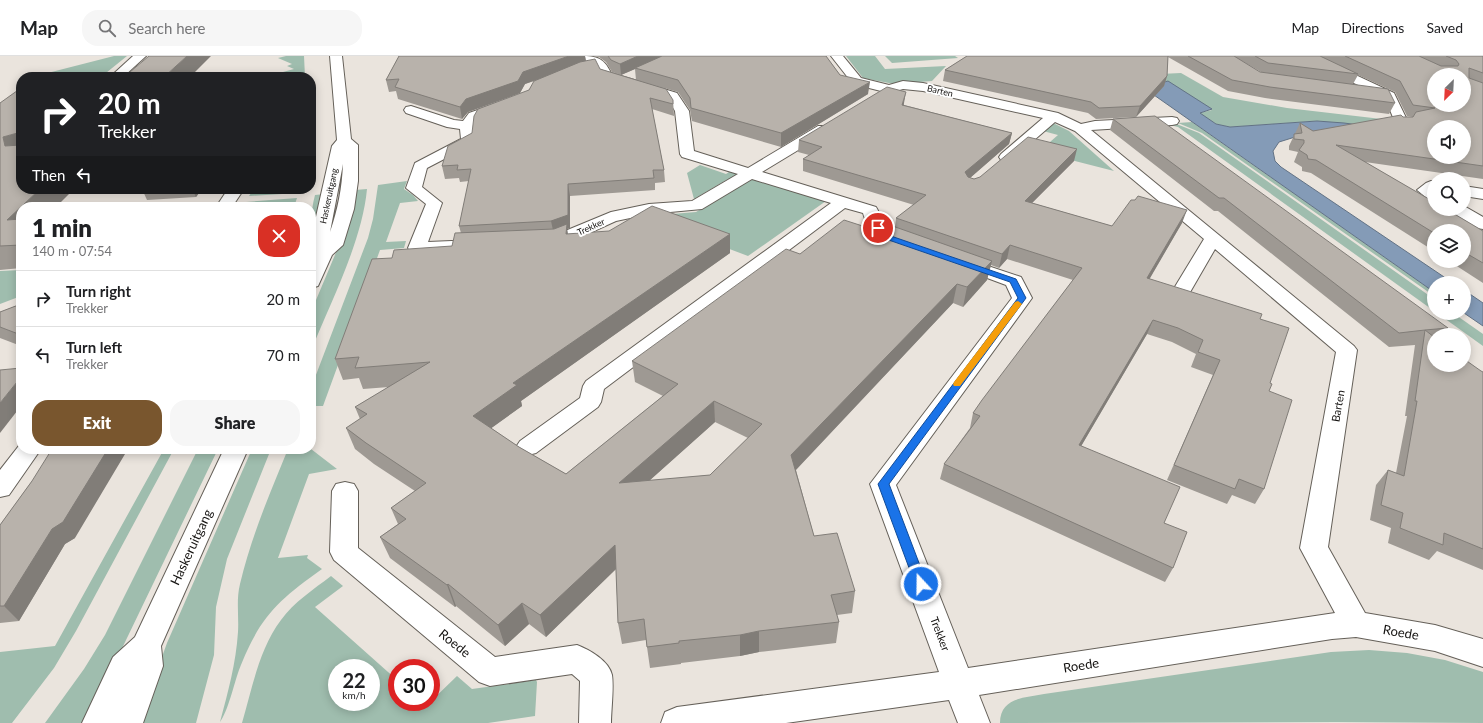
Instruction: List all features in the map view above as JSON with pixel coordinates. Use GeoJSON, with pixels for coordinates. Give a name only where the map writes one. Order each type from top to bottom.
{"type":"FeatureCollection","features":[{"type":"Feature","properties":{"kind":"street"},"geometry":{"type":"LineString","coordinates":[[122,72],[140,56]]}},
{"type":"Feature","properties":{"kind":"street","name":"Haskeruitgang"},"geometry":{"type":"LineString","coordinates":[[316,270],[324,252],[318,246],[329,200],[338,146],[344,141],[336,56]]}},
{"type":"Feature","properties":{"kind":"street","name":"Barten"},"geometry":{"type":"LineString","coordinates":[[837,56],[857,81],[889,89],[903,85],[923,87],[1054,116],[1080,128],[1347,350],[1314,548],[1356,624]]}},
{"type":"Feature","properties":{"kind":"street"},"geometry":{"type":"LineString","coordinates":[[1306,56],[1390,96],[1402,124]]}},
{"type":"Feature","properties":{"kind":"street"},"geometry":{"type":"LineString","coordinates":[[587,63],[606,75],[628,78],[673,96],[682,111],[687,154],[870,210],[873,220],[883,235],[916,246]]}},
{"type":"Feature","properties":{"kind":"street"},"geometry":{"type":"LineString","coordinates":[[871,100],[889,89]]}},
{"type":"Feature","properties":{"kind":"street"},"geometry":{"type":"LineString","coordinates":[[1346,89],[1385,94]]}},
{"type":"Feature","properties":{"kind":"street"},"geometry":{"type":"LineString","coordinates":[[464,246],[417,248],[434,202],[414,188],[420,166],[468,141],[466,126],[474,116],[511,102]]}},
{"type":"Feature","properties":{"kind":"street"},"geometry":{"type":"LineString","coordinates":[[411,110],[452,124],[466,126]]}},
{"type":"Feature","properties":{"kind":"street"},"geometry":{"type":"LineString","coordinates":[[995,166],[1054,116]]}},
{"type":"Feature","properties":{"kind":"street","name":"Trekker"},"geometry":{"type":"LineString","coordinates":[[534,242],[557,241],[611,217],[649,209],[696,206],[838,120]]}},
{"type":"Feature","properties":{"kind":"street"},"geometry":{"type":"LineString","coordinates":[[1080,128],[1095,125],[1172,121]]}},
{"type":"Feature","properties":{"kind":"street"},"geometry":{"type":"LineString","coordinates":[[1471,192],[1483,194]]}},
{"type":"Feature","properties":{"kind":"street"},"geometry":{"type":"LineString","coordinates":[[528,447],[590,402],[594,386],[844,202]]}},
{"type":"Feature","properties":{"kind":"street"},"geometry":{"type":"LineString","coordinates":[[1469,216],[1483,224]]}},
{"type":"Feature","properties":{"kind":"street"},"geometry":{"type":"LineString","coordinates":[[1182,290],[1213,238]]}},
{"type":"Feature","properties":{"kind":"street","name":"Trekker"},"geometry":{"type":"LineString","coordinates":[[946,256],[1014,281],[1022,298],[883,484],[958,684]]}},
{"type":"Feature","properties":{"kind":"street"},"geometry":{"type":"LineString","coordinates":[[0,488],[25,454]]}},
{"type":"Feature","properties":{"kind":"street","name":"Haskeruitgang"},"geometry":{"type":"LineString","coordinates":[[98,723],[124,667],[146,646],[234,454]]}},
{"type":"Feature","properties":{"kind":"street","name":"Roede"},"geometry":{"type":"LineString","coordinates":[[345,491],[344,552],[490,672],[577,659],[596,675],[595,723]]}},
{"type":"Feature","properties":{"kind":"street","name":"Roede"},"geometry":{"type":"LineString","coordinates":[[677,723],[958,684],[1332,626],[1356,624],[1435,638],[1483,652]]}},
{"type":"Feature","properties":{"kind":"street"},"geometry":{"type":"LineString","coordinates":[[126,723],[148,666],[146,646]]}},
{"type":"Feature","properties":{"kind":"street"},"geometry":{"type":"LineString","coordinates":[[958,684],[974,723]]}},
{"type":"Feature","properties":{"kind":"green space"},"geometry":{"type":"Polygon","coordinates":[[[114,56],[127,56],[107,72],[52,72],[114,56]]]}},
{"type":"Feature","properties":{"kind":"green space"},"geometry":{"type":"Polygon","coordinates":[[[286,56],[304,56],[305,72],[283,72],[294,69],[287,66],[292,64],[278,58],[286,56]]]}},
{"type":"Feature","properties":{"kind":"green space"},"geometry":{"type":"Polygon","coordinates":[[[846,56],[875,56],[885,69],[946,66],[932,81],[894,84],[863,78],[846,56]]]}},
{"type":"Feature","properties":{"kind":"green space"},"geometry":{"type":"Polygon","coordinates":[[[885,56],[955,56],[958,58],[892,63],[885,56]]]}},
{"type":"Feature","properties":{"kind":"green space"},"geometry":{"type":"Polygon","coordinates":[[[1181,73],[1223,97],[1287,108],[1390,120],[1393,130],[1317,121],[1230,127],[1216,124],[1199,113],[1212,110],[1162,82],[1160,74],[1181,73]]]}},
{"type":"Feature","properties":{"kind":"green space"},"geometry":{"type":"Polygon","coordinates":[[[1192,122],[1427,287],[1427,291],[1202,133],[1178,123],[1192,122]]]}},
{"type":"Feature","properties":{"kind":"green space"},"geometry":{"type":"Polygon","coordinates":[[[1053,123],[1069,131],[1114,171],[1024,148],[1042,149],[1058,135],[1043,131],[1053,123]]]}},
{"type":"Feature","properties":{"kind":"green space"},"geometry":{"type":"Polygon","coordinates":[[[1174,123],[1199,133],[1427,294],[1427,306],[1178,127],[1166,124],[1174,123]]]}},
{"type":"Feature","properties":{"kind":"green space"},"geometry":{"type":"Polygon","coordinates":[[[700,165],[726,174],[732,170],[743,174],[732,180],[728,179],[694,199],[687,173],[700,165]]]}},
{"type":"Feature","properties":{"kind":"green space"},"geometry":{"type":"Polygon","coordinates":[[[753,177],[826,201],[748,256],[650,219],[649,216],[696,212],[753,177]]]}},
{"type":"Feature","properties":{"kind":"green space"},"geometry":{"type":"Polygon","coordinates":[[[407,181],[404,189],[413,195],[418,201],[400,203],[386,242],[406,241],[404,248],[380,250],[323,406],[316,406],[316,375],[368,238],[373,219],[378,185],[407,181]]]}},
{"type":"Feature","properties":{"kind":"green space"},"geometry":{"type":"Polygon","coordinates":[[[367,189],[359,230],[345,271],[316,339],[316,300],[345,231],[355,190],[367,189]]]}},
{"type":"Feature","properties":{"kind":"green space"},"geometry":{"type":"Polygon","coordinates":[[[250,194],[282,194],[249,196],[250,194]]]}},
{"type":"Feature","properties":{"kind":"green space"},"geometry":{"type":"Polygon","coordinates":[[[324,194],[316,228],[316,202],[313,202],[315,195],[324,194]]]}},
{"type":"Feature","properties":{"kind":"green space"},"geometry":{"type":"Polygon","coordinates":[[[297,198],[296,202],[246,202],[297,198]]]}},
{"type":"Feature","properties":{"kind":"green space"},"geometry":{"type":"Polygon","coordinates":[[[16,270],[16,298],[0,304],[0,271],[16,270]]]}},
{"type":"Feature","properties":{"kind":"green space"},"geometry":{"type":"Polygon","coordinates":[[[1447,320],[1463,320],[1483,334],[1483,346],[1471,337],[1471,328],[1458,328],[1447,320]]]}},
{"type":"Feature","properties":{"kind":"green space"},"geometry":{"type":"Polygon","coordinates":[[[316,453],[337,469],[309,474],[278,558],[308,555],[307,558],[322,569],[281,601],[262,624],[246,652],[226,711],[220,722],[234,666],[238,632],[238,596],[240,584],[255,532],[286,454],[316,453]]]}},
{"type":"Feature","properties":{"kind":"green space"},"geometry":{"type":"Polygon","coordinates":[[[161,454],[171,454],[76,631],[54,668],[12,723],[0,723],[0,652],[55,646],[161,454]]]}},
{"type":"Feature","properties":{"kind":"green space"},"geometry":{"type":"Polygon","coordinates":[[[196,454],[216,454],[114,665],[84,723],[45,723],[84,669],[105,635],[196,454]]]}},
{"type":"Feature","properties":{"kind":"green space"},"geometry":{"type":"Polygon","coordinates":[[[250,454],[269,454],[227,559],[216,607],[214,655],[196,723],[138,723],[167,643],[250,454]]]}},
{"type":"Feature","properties":{"kind":"green space"},"geometry":{"type":"Polygon","coordinates":[[[331,576],[343,586],[315,607],[373,659],[328,659],[328,711],[380,711],[380,665],[388,672],[388,711],[440,711],[440,692],[457,676],[472,689],[536,680],[535,716],[488,723],[242,723],[257,670],[273,631],[286,613],[304,596],[331,576]]]}},
{"type":"Feature","properties":{"kind":"green space"},"geometry":{"type":"Polygon","coordinates":[[[1369,650],[1407,653],[1445,660],[1483,672],[1483,723],[1000,723],[1001,714],[1004,708],[1009,703],[1022,698],[1331,652],[1369,650]]]}},
{"type":"Feature","properties":{"kind":"water"},"geometry":{"type":"Polygon","coordinates":[[[1168,81],[1212,109],[1200,113],[1216,124],[1230,127],[1317,121],[1427,134],[1295,137],[1279,142],[1273,151],[1275,161],[1281,167],[1427,265],[1427,268],[1431,268],[1443,276],[1427,276],[1427,287],[1144,88],[1168,81]]]}},
{"type":"Feature","properties":{"kind":"water"},"geometry":{"type":"Polygon","coordinates":[[[1471,295],[1483,303],[1483,326],[1471,318],[1471,295]]]}},
{"type":"Feature","properties":{"kind":"building"},"geometry":{"type":"Polygon","coordinates":[[[149,56],[187,56],[169,72],[130,72],[149,56]]]}},
{"type":"Feature","properties":{"kind":"building"},"geometry":{"type":"Polygon","coordinates":[[[399,56],[569,56],[523,72],[518,81],[466,99],[460,107],[395,87],[399,79],[386,80],[399,56]]]}},
{"type":"Feature","properties":{"kind":"building"},"geometry":{"type":"Polygon","coordinates":[[[608,56],[638,56],[620,64],[611,60],[608,56]]]}},
{"type":"Feature","properties":{"kind":"building"},"geometry":{"type":"Polygon","coordinates":[[[662,56],[826,56],[840,75],[870,82],[781,133],[691,108],[690,98],[678,80],[635,68],[662,56]]]}},
{"type":"Feature","properties":{"kind":"building"},"geometry":{"type":"Polygon","coordinates":[[[967,56],[1168,56],[1167,76],[1140,106],[1099,108],[1091,102],[945,70],[967,56]]]}},
{"type":"Feature","properties":{"kind":"building"},"geometry":{"type":"Polygon","coordinates":[[[1188,56],[1234,56],[1260,72],[1388,89],[1395,103],[1270,87],[1232,80],[1188,56]]]}},
{"type":"Feature","properties":{"kind":"building"},"geometry":{"type":"Polygon","coordinates":[[[1255,56],[1320,56],[1358,74],[1268,63],[1255,56]]]}},
{"type":"Feature","properties":{"kind":"building"},"geometry":{"type":"Polygon","coordinates":[[[1345,56],[1419,56],[1441,66],[1458,66],[1459,64],[1456,60],[1446,56],[1483,56],[1483,73],[1471,68],[1427,68],[1427,107],[1413,105],[1400,81],[1345,56]]]}},
{"type":"Feature","properties":{"kind":"building"},"geometry":{"type":"Polygon","coordinates":[[[595,59],[600,69],[666,89],[673,100],[673,104],[650,98],[664,170],[653,170],[654,178],[568,184],[568,215],[551,221],[459,226],[471,169],[457,170],[458,165],[442,166],[448,146],[472,133],[474,116],[478,109],[529,90],[534,81],[580,62],[595,59]]]}},
{"type":"Feature","properties":{"kind":"building"},"geometry":{"type":"Polygon","coordinates":[[[1471,79],[1483,83],[1483,166],[1469,164],[1471,164],[1471,120],[1427,120],[1427,158],[1336,145],[1427,198],[1427,216],[1458,216],[1483,231],[1483,263],[1471,256],[1471,224],[1427,224],[1427,229],[1316,160],[1308,159],[1307,155],[1299,150],[1304,143],[1304,140],[1294,139],[1294,134],[1302,133],[1300,123],[1313,131],[1401,115],[1403,117],[1413,117],[1416,112],[1427,110],[1427,112],[1471,112],[1471,79]]]}},
{"type":"Feature","properties":{"kind":"building"},"geometry":{"type":"Polygon","coordinates":[[[887,87],[906,92],[902,105],[1012,133],[965,172],[968,177],[974,179],[980,177],[1028,137],[1077,149],[1025,201],[1112,226],[1131,200],[1135,200],[1138,196],[1187,210],[1147,278],[1262,314],[1260,319],[1289,328],[1270,383],[1272,384],[1269,391],[1292,400],[1264,489],[1239,479],[1235,489],[1174,465],[1220,360],[1198,352],[1203,340],[1178,328],[1153,320],[1079,445],[1180,487],[1164,523],[1187,532],[1173,568],[944,464],[980,416],[973,413],[982,400],[1082,268],[1010,245],[1002,254],[896,218],[926,195],[803,159],[822,147],[799,140],[887,87]]]}},
{"type":"Feature","properties":{"kind":"building"},"geometry":{"type":"Polygon","coordinates":[[[16,92],[16,133],[3,137],[5,146],[16,145],[16,194],[35,194],[26,202],[16,202],[16,212],[7,220],[16,219],[16,245],[0,246],[0,103],[16,92]]]}},
{"type":"Feature","properties":{"kind":"building"},"geometry":{"type":"Polygon","coordinates":[[[1155,116],[1427,313],[1427,320],[1437,320],[1448,328],[1427,328],[1427,330],[1399,333],[1224,198],[1219,198],[1113,119],[1155,116]]]}},
{"type":"Feature","properties":{"kind":"building"},"geometry":{"type":"Polygon","coordinates":[[[652,206],[730,234],[513,383],[517,385],[473,416],[519,447],[566,474],[678,384],[632,361],[786,249],[800,254],[844,220],[875,230],[884,223],[992,261],[967,287],[957,284],[791,455],[814,536],[837,533],[855,591],[831,595],[839,622],[759,631],[740,635],[679,641],[679,643],[647,647],[644,619],[618,623],[615,545],[540,615],[522,603],[498,625],[448,584],[447,585],[380,537],[406,519],[391,508],[426,483],[346,428],[367,414],[355,407],[430,362],[355,368],[359,357],[335,359],[372,259],[392,258],[394,250],[452,246],[455,233],[554,229],[567,224],[566,234],[609,231],[652,206]],[[714,401],[619,483],[710,475],[762,424],[714,401]]]}},
{"type":"Feature","properties":{"kind":"building"},"geometry":{"type":"Polygon","coordinates":[[[16,306],[16,333],[0,327],[0,312],[16,306]]]}},
{"type":"Feature","properties":{"kind":"building"},"geometry":{"type":"Polygon","coordinates":[[[1425,330],[1427,332],[1427,372],[1471,372],[1471,364],[1483,372],[1483,549],[1444,533],[1443,545],[1400,528],[1403,513],[1381,505],[1388,470],[1404,476],[1417,401],[1415,401],[1425,330]]]}},
{"type":"Feature","properties":{"kind":"building"},"geometry":{"type":"Polygon","coordinates":[[[16,368],[16,383],[0,403],[0,370],[16,368]]]}},
{"type":"Feature","properties":{"kind":"building"},"geometry":{"type":"Polygon","coordinates":[[[49,454],[105,454],[63,522],[52,529],[4,606],[0,606],[0,525],[32,481],[49,454]]]}},
{"type":"Feature","properties":{"kind":"slow traffic"},"geometry":{"type":"LineString","coordinates":[[957,384],[1018,304]]}},
{"type":"Feature","properties":{"kind":"route"},"geometry":{"type":"LineString","coordinates":[[878,228],[883,235],[1014,281],[1022,298],[883,484],[921,584]]}}]}
